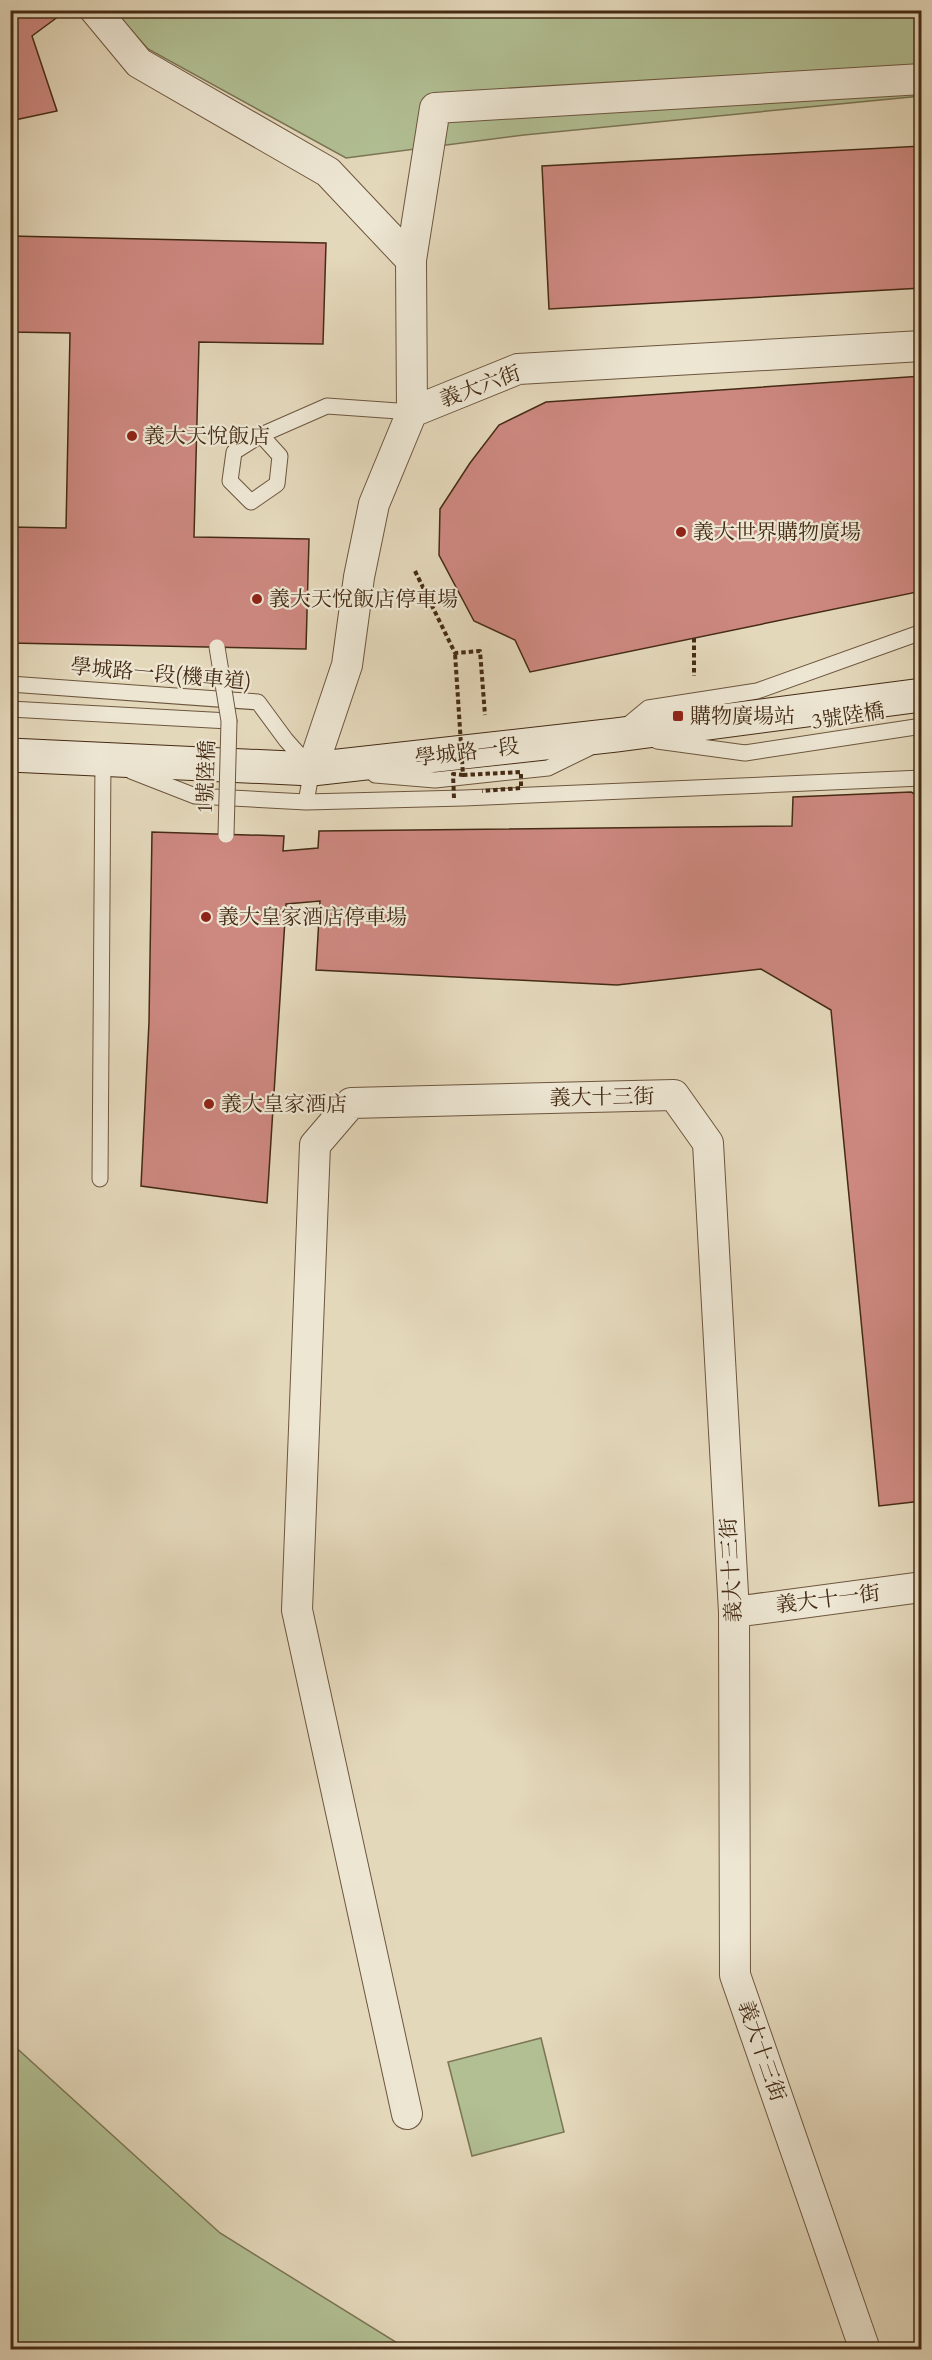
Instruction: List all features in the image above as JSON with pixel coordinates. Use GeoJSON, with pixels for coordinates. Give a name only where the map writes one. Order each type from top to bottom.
{"type":"FeatureCollection","features":[{"type":"Feature","properties":{"kind":"main road","name":"學城路一段"},"geometry":{"type":"LineString","coordinates":[[10,754],[312,769],[616,735],[752,704],[921,695]]}},
{"type":"Feature","properties":{"kind":"street"},"geometry":{"type":"LineString","coordinates":[[95,10],[139,63],[328,172],[411,260]]}},
{"type":"Feature","properties":{"kind":"street"},"geometry":{"type":"LineString","coordinates":[[412,412],[411,260],[435,108],[921,79]]}},
{"type":"Feature","properties":{"kind":"street","name":"義大六街"},"geometry":{"type":"LineString","coordinates":[[312,769],[347,665],[359,577],[374,504],[412,412],[518,369],[921,346]]}},
{"type":"Feature","properties":{"kind":"street","name":"義大十三街"},"geometry":{"type":"LineString","coordinates":[[407,2114],[297,1610],[315,1145],[351,1103],[674,1095],[708,1143],[734,1612],[735,1975],[865,2349]]}},
{"type":"Feature","properties":{"kind":"street","name":"義大十一街"},"geometry":{"type":"LineString","coordinates":[[734,1612],[921,1587]]}},
{"type":"Feature","properties":{"kind":"lane"},"geometry":{"type":"LineString","coordinates":[[261,435],[327,406],[412,412]]}},
{"type":"Feature","properties":{"kind":"lane"},"geometry":{"type":"LineString","coordinates":[[616,735],[648,708],[714,696],[752,704],[921,632]]}},
{"type":"Feature","properties":{"kind":"lane","name":"1號陸橋"},"geometry":{"type":"LineString","coordinates":[[217,647],[229,721],[226,835]]}},
{"type":"Feature","properties":{"kind":"lane","name":"學城路一段(機車道)"},"geometry":{"type":"LineString","coordinates":[[10,684],[258,702],[286,740],[312,769]]}},
{"type":"Feature","properties":{"kind":"lane"},"geometry":{"type":"LineString","coordinates":[[714,696],[752,704]]}},
{"type":"Feature","properties":{"kind":"lane","name":"1號陸橋"},"geometry":{"type":"LineString","coordinates":[[10,709],[229,721]]}},
{"type":"Feature","properties":{"kind":"lane","name":"3號陸橋"},"geometry":{"type":"LineString","coordinates":[[616,735],[745,753],[921,726]]}},
{"type":"Feature","properties":{"kind":"lane"},"geometry":{"type":"LineString","coordinates":[[100,1179],[103,759],[195,796],[306,802],[921,778]]}},
{"type":"Feature","properties":{"kind":"lane"},"geometry":{"type":"LineString","coordinates":[[306,802],[312,769]]}},
{"type":"Feature","properties":{"kind":"path"},"geometry":{"type":"LineString","coordinates":[[415,571],[455,653],[463,775]]}},
{"type":"Feature","properties":{"kind":"path"},"geometry":{"type":"LineString","coordinates":[[694,638],[694,678]]}},
{"type":"Feature","properties":{"kind":"path"},"geometry":{"type":"LineString","coordinates":[[455,653],[480,651],[485,715]]}},
{"type":"Feature","properties":{"kind":"path"},"geometry":{"type":"LineString","coordinates":[[454,798],[453,774],[521,772],[521,788],[482,791]]}},
{"type":"Feature","properties":{"kind":"green space"},"geometry":{"type":"Polygon","coordinates":[[[114,11],[921,11],[921,96],[524,135],[346,158],[148,49],[114,11]]]}},
{"type":"Feature","properties":{"kind":"green space"},"geometry":{"type":"Polygon","coordinates":[[[541,2038],[564,2132],[472,2156],[448,2062],[541,2038]]]}},
{"type":"Feature","properties":{"kind":"green space"},"geometry":{"type":"Polygon","coordinates":[[[11,2043],[220,2233],[407,2349],[11,2349],[11,2043]]]}},
{"type":"Feature","properties":{"kind":"building"},"geometry":{"type":"Polygon","coordinates":[[[10,10],[62,10],[63,13],[32,36],[57,111],[10,121],[10,10]]]}},
{"type":"Feature","properties":{"kind":"building"},"geometry":{"type":"Polygon","coordinates":[[[922,146],[922,288],[549,309],[542,166],[922,146]]]}},
{"type":"Feature","properties":{"kind":"building","name":"義大天悅飯店"},"geometry":{"type":"Polygon","coordinates":[[[10,236],[326,243],[323,344],[199,342],[194,537],[309,539],[306,649],[10,643],[10,527],[66,528],[70,333],[10,332],[10,236]]]}},
{"type":"Feature","properties":{"kind":"building","name":"義大世界購物廣場"},"geometry":{"type":"Polygon","coordinates":[[[922,376],[922,591],[530,672],[515,640],[474,621],[439,555],[440,509],[470,463],[499,425],[546,402],[922,376]]]}},
{"type":"Feature","properties":{"kind":"building","name":"義大皇家酒店"},"geometry":{"type":"Polygon","coordinates":[[[911,792],[922,798],[922,1501],[879,1506],[831,1010],[761,969],[617,985],[316,970],[320,901],[286,904],[267,1203],[141,1186],[149,1022],[152,832],[284,836],[283,851],[318,848],[319,831],[792,826],[793,797],[911,792]]]}},
{"type":"Feature","properties":{"kind":"place","name":"義大天悅飯店"},"geometry":{"type":"Point","coordinates":[132,436]}},
{"type":"Feature","properties":{"kind":"place","name":"義大世界購物廣場"},"geometry":{"type":"Point","coordinates":[681,532]}},
{"type":"Feature","properties":{"kind":"place","name":"義大天悅飯店停車場"},"geometry":{"type":"Point","coordinates":[257,599]}},
{"type":"Feature","properties":{"kind":"place","name":"購物廣場站"},"geometry":{"type":"Point","coordinates":[678,716]}},
{"type":"Feature","properties":{"kind":"place","name":"義大皇家酒店停車場"},"geometry":{"type":"Point","coordinates":[206,917]}},
{"type":"Feature","properties":{"kind":"place","name":"義大皇家酒店"},"geometry":{"type":"Point","coordinates":[209,1104]}}]}
